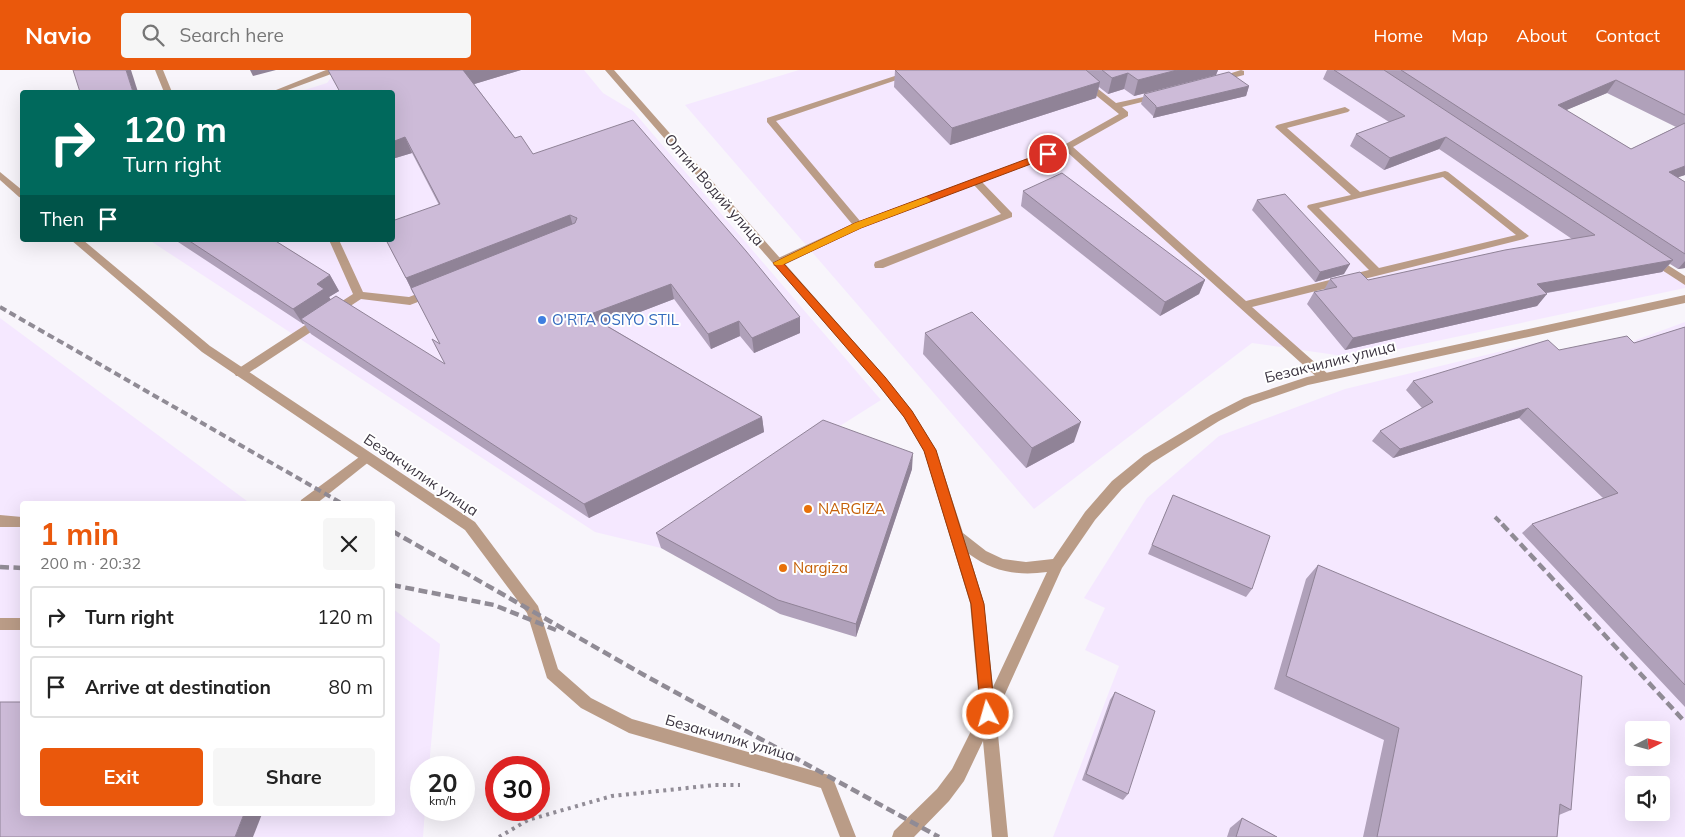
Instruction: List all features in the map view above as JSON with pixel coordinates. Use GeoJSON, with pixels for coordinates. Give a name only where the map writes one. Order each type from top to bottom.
{"type":"FeatureCollection","features":[{"type":"Feature","properties":{"kind":"street"},"geometry":{"type":"LineString","coordinates":[[159,70],[167,90]]}},
{"type":"Feature","properties":{"kind":"street"},"geometry":{"type":"LineString","coordinates":[[281,90],[330,73],[330,70]]}},
{"type":"Feature","properties":{"kind":"street","name":"Олтин Водий улица"},"geometry":{"type":"LineString","coordinates":[[609,70],[881,380],[908,414],[930,450],[958,536],[977,604],[1000,837]]}},
{"type":"Feature","properties":{"kind":"street"},"geometry":{"type":"LineString","coordinates":[[858,225],[770,120],[922,70]]}},
{"type":"Feature","properties":{"kind":"street"},"geometry":{"type":"LineString","coordinates":[[778,263],[858,225],[1067,147],[1125,114],[1068,70]]}},
{"type":"Feature","properties":{"kind":"street"},"geometry":{"type":"LineString","coordinates":[[1205,82],[1242,73]]}},
{"type":"Feature","properties":{"kind":"street"},"geometry":{"type":"LineString","coordinates":[[1115,106],[1169,92]]}},
{"type":"Feature","properties":{"kind":"street"},"geometry":{"type":"LineString","coordinates":[[1346,110],[1280,126],[1358,196]]}},
{"type":"Feature","properties":{"kind":"street"},"geometry":{"type":"LineString","coordinates":[[1067,147],[1324,377]]}},
{"type":"Feature","properties":{"kind":"street"},"geometry":{"type":"LineString","coordinates":[[0,174],[20,193]]}},
{"type":"Feature","properties":{"kind":"street"},"geometry":{"type":"LineString","coordinates":[[1243,305],[1524,236],[1445,174],[1312,207],[1377,272]]}},
{"type":"Feature","properties":{"kind":"street"},"geometry":{"type":"LineString","coordinates":[[879,265],[1008,214],[975,182]]}},
{"type":"Feature","properties":{"kind":"street","name":"Безакчилик улица"},"geometry":{"type":"LineString","coordinates":[[78,242],[206,349],[470,526],[533,610],[552,673],[586,703],[628,726],[826,782],[848,837]]}},
{"type":"Feature","properties":{"kind":"street"},"geometry":{"type":"LineString","coordinates":[[335,242],[359,294]]}},
{"type":"Feature","properties":{"kind":"street"},"geometry":{"type":"LineString","coordinates":[[1644,254],[1685,281]]}},
{"type":"Feature","properties":{"kind":"street"},"geometry":{"type":"LineString","coordinates":[[240,372],[359,294],[410,301],[447,286]]}},
{"type":"Feature","properties":{"kind":"street","name":"Безакчилик улица"},"geometry":{"type":"LineString","coordinates":[[988,714],[1057,564],[1090,516],[1117,485],[1148,459],[1207,423],[1248,401],[1324,377],[1685,299]]}},
{"type":"Feature","properties":{"kind":"street"},"geometry":{"type":"LineString","coordinates":[[310,501],[366,457]]}},
{"type":"Feature","properties":{"kind":"street"},"geometry":{"type":"LineString","coordinates":[[0,521],[20,522]]}},
{"type":"Feature","properties":{"kind":"street"},"geometry":{"type":"LineString","coordinates":[[958,536],[977,554],[1004,567],[1031,569],[1057,564]]}},
{"type":"Feature","properties":{"kind":"street"},"geometry":{"type":"LineString","coordinates":[[0,624],[20,624]]}},
{"type":"Feature","properties":{"kind":"street"},"geometry":{"type":"LineString","coordinates":[[900,837],[943,795],[958,775],[988,714]]}},
{"type":"Feature","properties":{"kind":"path"},"geometry":{"type":"LineString","coordinates":[[499,837],[528,820],[612,796],[742,784]]}},
{"type":"Feature","properties":{"kind":"shaded area","name":"O'RTA OSIYO STIL"},"geometry":{"type":"Polygon","coordinates":[[[584,70],[603,93],[633,111],[881,400],[824,436],[661,548],[595,532],[152,242],[395,242],[395,90],[304,90],[327,83],[336,71],[584,70]]]}},
{"type":"Feature","properties":{"kind":"shaded area"},"geometry":{"type":"Polygon","coordinates":[[[799,70],[1366,70],[1685,282],[1685,288],[1357,358],[1252,343],[1034,509],[685,105],[799,70]]]}},
{"type":"Feature","properties":{"kind":"shaded area"},"geometry":{"type":"Polygon","coordinates":[[[0,318],[247,501],[20,501],[20,816],[395,816],[395,610],[440,644],[430,756],[410,756],[410,821],[424,821],[423,837],[0,837],[0,318]]]}},
{"type":"Feature","properties":{"kind":"shaded area"},"geometry":{"type":"Polygon","coordinates":[[[1685,322],[1685,837],[1053,837],[1119,666],[1085,650],[1105,608],[1084,598],[1147,498],[1219,436],[1345,389],[1544,341],[1563,358],[1617,347],[1685,322]]]}},
{"type":"Feature","properties":{"kind":"building"},"geometry":{"type":"Polygon","coordinates":[[[73,70],[126,70],[132,90],[79,90],[73,70]]]}},
{"type":"Feature","properties":{"kind":"building","name":"O'RTA OSIYO STIL"},"geometry":{"type":"Polygon","coordinates":[[[328,70],[463,70],[515,138],[521,136],[533,154],[633,120],[800,317],[752,338],[739,321],[708,334],[671,284],[588,315],[762,417],[584,504],[301,319],[336,296],[445,364],[432,339],[440,344],[411,288],[575,223],[577,218],[570,215],[406,278],[387,242],[395,242],[395,220],[440,204],[405,137],[395,141],[395,90],[339,90],[328,70]]]}},
{"type":"Feature","properties":{"kind":"building"},"geometry":{"type":"Polygon","coordinates":[[[895,70],[1086,70],[1100,82],[952,128],[895,70]]]}},
{"type":"Feature","properties":{"kind":"building"},"geometry":{"type":"Polygon","coordinates":[[[1102,70],[1177,70],[1138,80],[1128,73],[1112,78],[1102,70]]]}},
{"type":"Feature","properties":{"kind":"building"},"geometry":{"type":"Polygon","coordinates":[[[1334,70],[1384,70],[1673,260],[1537,284],[1547,294],[1353,338],[1314,292],[1337,287],[1330,279],[1360,272],[1368,280],[1505,250],[1595,235],[1446,137],[1390,158],[1356,134],[1405,116],[1334,70]]]}},
{"type":"Feature","properties":{"kind":"building"},"geometry":{"type":"Polygon","coordinates":[[[1401,70],[1685,70],[1685,115],[1616,80],[1558,105],[1631,149],[1685,123],[1685,166],[1669,172],[1685,182],[1685,254],[1401,70]]]}},
{"type":"Feature","properties":{"kind":"building"},"geometry":{"type":"Polygon","coordinates":[[[1229,72],[1249,86],[1156,108],[1144,94],[1229,72]]]}},
{"type":"Feature","properties":{"kind":"building"},"geometry":{"type":"Polygon","coordinates":[[[1062,173],[1205,280],[1165,302],[1023,191],[1062,173]]]}},
{"type":"Feature","properties":{"kind":"building"},"geometry":{"type":"Polygon","coordinates":[[[1285,194],[1350,264],[1320,272],[1257,200],[1285,194]]]}},
{"type":"Feature","properties":{"kind":"building"},"geometry":{"type":"Polygon","coordinates":[[[191,242],[277,242],[330,275],[317,284],[324,289],[293,309],[191,242]]]}},
{"type":"Feature","properties":{"kind":"building"},"geometry":{"type":"Polygon","coordinates":[[[972,312],[1081,422],[1032,448],[925,333],[972,312]]]}},
{"type":"Feature","properties":{"kind":"building"},"geometry":{"type":"Polygon","coordinates":[[[1685,327],[1685,685],[1532,524],[1618,493],[1528,408],[1400,449],[1380,431],[1433,402],[1413,381],[1548,340],[1559,350],[1627,336],[1634,343],[1685,327]]]}},
{"type":"Feature","properties":{"kind":"building","name":"NARGIZA"},"geometry":{"type":"Polygon","coordinates":[[[823,420],[913,453],[856,624],[778,600],[656,533],[823,420]]]}},
{"type":"Feature","properties":{"kind":"building"},"geometry":{"type":"Polygon","coordinates":[[[1173,495],[1270,536],[1252,589],[1152,545],[1173,495]]]}},
{"type":"Feature","properties":{"kind":"building"},"geometry":{"type":"Polygon","coordinates":[[[1318,565],[1582,676],[1571,810],[1560,804],[1557,837],[1377,837],[1399,728],[1286,676],[1318,565]]]}},
{"type":"Feature","properties":{"kind":"building"},"geometry":{"type":"Polygon","coordinates":[[[1115,692],[1155,711],[1128,794],[1086,774],[1115,692]]]}},
{"type":"Feature","properties":{"kind":"building"},"geometry":{"type":"Polygon","coordinates":[[[0,702],[20,702],[20,816],[243,816],[235,837],[0,837],[0,702]]]}},
{"type":"Feature","properties":{"kind":"building"},"geometry":{"type":"Polygon","coordinates":[[[1242,818],[1277,837],[1236,837],[1242,818]]]}},
{"type":"Feature","properties":{"kind":"railway"},"geometry":{"type":"LineString","coordinates":[[0,307],[338,501]]}},
{"type":"Feature","properties":{"kind":"railway"},"geometry":{"type":"LineString","coordinates":[[1495,517],[1502,524]]}},
{"type":"Feature","properties":{"kind":"railway"},"geometry":{"type":"LineString","coordinates":[[1502,524],[1685,722]]}},
{"type":"Feature","properties":{"kind":"railway"},"geometry":{"type":"LineString","coordinates":[[395,533],[644,675],[939,837]]}},
{"type":"Feature","properties":{"kind":"railway"},"geometry":{"type":"LineString","coordinates":[[0,567],[20,568]]}},
{"type":"Feature","properties":{"kind":"railway"},"geometry":{"type":"LineString","coordinates":[[395,586],[494,605],[556,630]]}},
{"type":"Feature","properties":{"kind":"slow traffic"},"geometry":{"type":"LineString","coordinates":[[778,263],[858,225],[926,200]]}},
{"type":"Feature","properties":{"kind":"place","name":"O'RTA OSIYO STIL"},"geometry":{"type":"Point","coordinates":[542,320]}},
{"type":"Feature","properties":{"kind":"place","name":"NARGIZA"},"geometry":{"type":"Point","coordinates":[808,509]}},
{"type":"Feature","properties":{"kind":"place","name":"Nargiza"},"geometry":{"type":"Point","coordinates":[783,568]}},
{"type":"Feature","properties":{"kind":"route"},"geometry":{"type":"LineString","coordinates":[[988,714],[977,604],[958,536],[930,450],[908,414],[881,380],[778,263],[858,225],[1048,154]]}}]}
